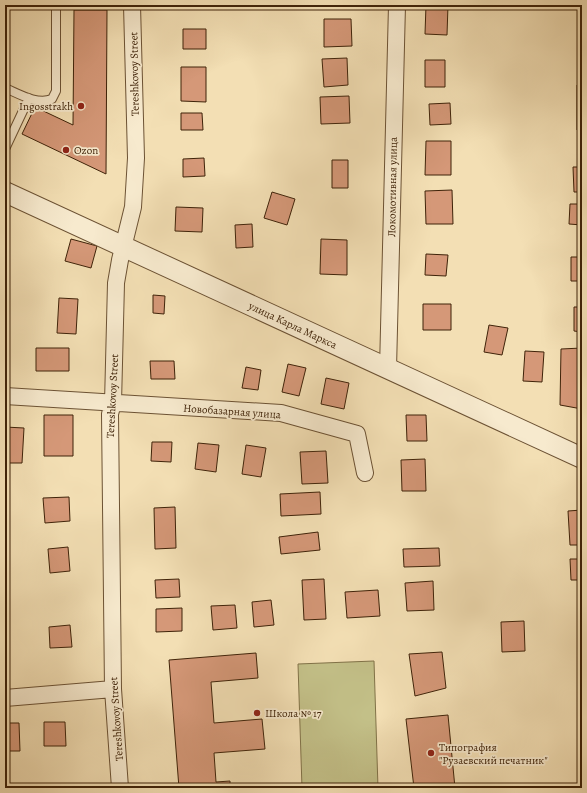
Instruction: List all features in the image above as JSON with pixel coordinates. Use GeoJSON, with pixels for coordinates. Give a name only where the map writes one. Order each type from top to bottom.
{"type":"FeatureCollection","features":[{"type":"Feature","properties":{"kind":"street","name":"Tereshkovoy Street"},"geometry":{"type":"LineString","coordinates":[[120,788],[113,689],[110,414],[113,403],[116,283],[133,207],[136,158],[132,5]]}},
{"type":"Feature","properties":{"kind":"street","name":"Локомотивная улица"},"geometry":{"type":"LineString","coordinates":[[388,369],[397,5]]}},
{"type":"Feature","properties":{"kind":"street","name":"улица Карла Маркса"},"geometry":{"type":"LineString","coordinates":[[5,192],[582,458]]}},
{"type":"Feature","properties":{"kind":"street"},"geometry":{"type":"LineString","coordinates":[[5,396],[113,403]]}},
{"type":"Feature","properties":{"kind":"street","name":"Новобазарная улица"},"geometry":{"type":"LineString","coordinates":[[113,403],[281,413],[357,434],[365,473]]}},
{"type":"Feature","properties":{"kind":"street"},"geometry":{"type":"LineString","coordinates":[[5,698],[113,689]]}},
{"type":"Feature","properties":{"kind":"lane"},"geometry":{"type":"LineString","coordinates":[[5,88],[29,98],[44,102],[52,99],[56,91],[56,5]]}},
{"type":"Feature","properties":{"kind":"lane"},"geometry":{"type":"LineString","coordinates":[[5,149],[29,98]]}},
{"type":"Feature","properties":{"kind":"shaded area"},"geometry":{"type":"Polygon","coordinates":[[[374,661],[378,788],[302,788],[298,664],[374,661]]]}},
{"type":"Feature","properties":{"kind":"building"},"geometry":{"type":"Polygon","coordinates":[[[324,5],[351,5],[351,6],[324,5]]]}},
{"type":"Feature","properties":{"kind":"building"},"geometry":{"type":"Polygon","coordinates":[[[426,5],[448,5],[447,35],[425,34],[426,5]]]}},
{"type":"Feature","properties":{"kind":"building"},"geometry":{"type":"Polygon","coordinates":[[[579,5],[582,5],[582,36],[579,36],[579,5]]]}},
{"type":"Feature","properties":{"kind":"building"},"geometry":{"type":"Polygon","coordinates":[[[74,10],[107,10],[106,174],[22,134],[35,107],[73,125],[74,10]]]}},
{"type":"Feature","properties":{"kind":"building"},"geometry":{"type":"Polygon","coordinates":[[[324,19],[351,19],[352,46],[324,47],[324,19]]]}},
{"type":"Feature","properties":{"kind":"building"},"geometry":{"type":"Polygon","coordinates":[[[183,29],[206,29],[206,49],[183,49],[183,29]]]}},
{"type":"Feature","properties":{"kind":"building"},"geometry":{"type":"Polygon","coordinates":[[[347,58],[348,85],[324,87],[322,59],[347,58]]]}},
{"type":"Feature","properties":{"kind":"building"},"geometry":{"type":"Polygon","coordinates":[[[425,60],[445,60],[445,87],[425,87],[425,60]]]}},
{"type":"Feature","properties":{"kind":"building"},"geometry":{"type":"Polygon","coordinates":[[[181,67],[206,67],[206,102],[181,101],[181,67]]]}},
{"type":"Feature","properties":{"kind":"building"},"geometry":{"type":"Polygon","coordinates":[[[577,85],[582,85],[582,130],[577,130],[577,85]]]}},
{"type":"Feature","properties":{"kind":"building"},"geometry":{"type":"Polygon","coordinates":[[[349,96],[350,123],[321,124],[320,97],[349,96]]]}},
{"type":"Feature","properties":{"kind":"building"},"geometry":{"type":"Polygon","coordinates":[[[5,101],[9,103],[5,111],[5,101]]]}},
{"type":"Feature","properties":{"kind":"building"},"geometry":{"type":"Polygon","coordinates":[[[450,103],[451,124],[430,125],[429,104],[450,103]]]}},
{"type":"Feature","properties":{"kind":"building"},"geometry":{"type":"Polygon","coordinates":[[[181,113],[202,113],[203,130],[181,130],[181,113]]]}},
{"type":"Feature","properties":{"kind":"building"},"geometry":{"type":"Polygon","coordinates":[[[426,141],[451,141],[451,175],[425,175],[426,141]]]}},
{"type":"Feature","properties":{"kind":"building"},"geometry":{"type":"Polygon","coordinates":[[[204,158],[205,176],[183,177],[183,159],[204,158]]]}},
{"type":"Feature","properties":{"kind":"building"},"geometry":{"type":"Polygon","coordinates":[[[332,160],[348,160],[348,188],[332,188],[332,160]]]}},
{"type":"Feature","properties":{"kind":"building"},"geometry":{"type":"Polygon","coordinates":[[[573,167],[582,167],[582,192],[574,192],[573,167]]]}},
{"type":"Feature","properties":{"kind":"building"},"geometry":{"type":"Polygon","coordinates":[[[452,190],[453,224],[426,224],[425,191],[452,190]]]}},
{"type":"Feature","properties":{"kind":"building"},"geometry":{"type":"Polygon","coordinates":[[[272,192],[295,199],[287,225],[264,218],[272,192]]]}},
{"type":"Feature","properties":{"kind":"building"},"geometry":{"type":"Polygon","coordinates":[[[570,204],[582,204],[582,225],[569,224],[570,204]]]}},
{"type":"Feature","properties":{"kind":"building"},"geometry":{"type":"Polygon","coordinates":[[[176,207],[203,208],[202,232],[175,231],[176,207]]]}},
{"type":"Feature","properties":{"kind":"building"},"geometry":{"type":"Polygon","coordinates":[[[252,224],[253,247],[236,248],[235,225],[252,224]]]}},
{"type":"Feature","properties":{"kind":"building"},"geometry":{"type":"Polygon","coordinates":[[[71,239],[97,246],[91,268],[65,261],[71,239]]]}},
{"type":"Feature","properties":{"kind":"building"},"geometry":{"type":"Polygon","coordinates":[[[321,239],[347,240],[347,275],[320,274],[321,239]]]}},
{"type":"Feature","properties":{"kind":"building"},"geometry":{"type":"Polygon","coordinates":[[[426,254],[448,255],[446,276],[425,275],[426,254]]]}},
{"type":"Feature","properties":{"kind":"building"},"geometry":{"type":"Polygon","coordinates":[[[571,257],[582,257],[582,281],[571,281],[571,257]]]}},
{"type":"Feature","properties":{"kind":"building"},"geometry":{"type":"Polygon","coordinates":[[[153,295],[165,296],[164,314],[153,313],[153,295]]]}},
{"type":"Feature","properties":{"kind":"building"},"geometry":{"type":"Polygon","coordinates":[[[59,298],[78,299],[76,334],[57,333],[59,298]]]}},
{"type":"Feature","properties":{"kind":"building"},"geometry":{"type":"Polygon","coordinates":[[[423,304],[451,304],[451,330],[423,330],[423,304]]]}},
{"type":"Feature","properties":{"kind":"building"},"geometry":{"type":"Polygon","coordinates":[[[574,307],[582,307],[582,332],[574,331],[574,307]]]}},
{"type":"Feature","properties":{"kind":"building"},"geometry":{"type":"Polygon","coordinates":[[[489,325],[508,328],[502,355],[484,352],[489,325]]]}},
{"type":"Feature","properties":{"kind":"building"},"geometry":{"type":"Polygon","coordinates":[[[36,348],[69,348],[69,371],[36,371],[36,348]]]}},
{"type":"Feature","properties":{"kind":"building"},"geometry":{"type":"Polygon","coordinates":[[[582,348],[582,409],[560,405],[561,349],[582,348]]]}},
{"type":"Feature","properties":{"kind":"building"},"geometry":{"type":"Polygon","coordinates":[[[525,351],[544,352],[542,382],[523,381],[525,351]]]}},
{"type":"Feature","properties":{"kind":"building"},"geometry":{"type":"Polygon","coordinates":[[[150,361],[174,361],[175,379],[151,379],[150,361]]]}},
{"type":"Feature","properties":{"kind":"building"},"geometry":{"type":"Polygon","coordinates":[[[288,364],[306,368],[299,396],[282,392],[288,364]]]}},
{"type":"Feature","properties":{"kind":"building"},"geometry":{"type":"Polygon","coordinates":[[[246,367],[261,370],[258,390],[242,388],[246,367]]]}},
{"type":"Feature","properties":{"kind":"building"},"geometry":{"type":"Polygon","coordinates":[[[326,378],[349,383],[344,409],[321,404],[326,378]]]}},
{"type":"Feature","properties":{"kind":"building"},"geometry":{"type":"Polygon","coordinates":[[[44,415],[73,415],[73,456],[44,456],[44,415]]]}},
{"type":"Feature","properties":{"kind":"building"},"geometry":{"type":"Polygon","coordinates":[[[406,415],[426,415],[427,441],[407,441],[406,415]]]}},
{"type":"Feature","properties":{"kind":"building"},"geometry":{"type":"Polygon","coordinates":[[[5,427],[24,428],[22,463],[5,463],[5,427]]]}},
{"type":"Feature","properties":{"kind":"building"},"geometry":{"type":"Polygon","coordinates":[[[152,442],[172,442],[171,462],[151,461],[152,442]]]}},
{"type":"Feature","properties":{"kind":"building"},"geometry":{"type":"Polygon","coordinates":[[[198,443],[219,445],[216,472],[195,469],[198,443]]]}},
{"type":"Feature","properties":{"kind":"building"},"geometry":{"type":"Polygon","coordinates":[[[246,445],[266,448],[261,477],[242,474],[246,445]]]}},
{"type":"Feature","properties":{"kind":"building"},"geometry":{"type":"Polygon","coordinates":[[[326,451],[328,483],[302,484],[300,452],[326,451]]]}},
{"type":"Feature","properties":{"kind":"building"},"geometry":{"type":"Polygon","coordinates":[[[425,459],[426,491],[402,491],[401,460],[425,459]]]}},
{"type":"Feature","properties":{"kind":"building"},"geometry":{"type":"Polygon","coordinates":[[[320,492],[321,514],[281,516],[280,494],[320,492]]]}},
{"type":"Feature","properties":{"kind":"building"},"geometry":{"type":"Polygon","coordinates":[[[69,497],[70,521],[45,523],[43,498],[69,497]]]}},
{"type":"Feature","properties":{"kind":"building"},"geometry":{"type":"Polygon","coordinates":[[[175,507],[176,548],[155,549],[154,508],[175,507]]]}},
{"type":"Feature","properties":{"kind":"building"},"geometry":{"type":"Polygon","coordinates":[[[582,510],[582,545],[570,545],[568,511],[582,510]]]}},
{"type":"Feature","properties":{"kind":"building"},"geometry":{"type":"Polygon","coordinates":[[[318,532],[320,550],[281,554],[279,537],[318,532]]]}},
{"type":"Feature","properties":{"kind":"building"},"geometry":{"type":"Polygon","coordinates":[[[68,547],[70,571],[50,573],[48,549],[68,547]]]}},
{"type":"Feature","properties":{"kind":"building"},"geometry":{"type":"Polygon","coordinates":[[[439,548],[440,566],[404,567],[403,549],[439,548]]]}},
{"type":"Feature","properties":{"kind":"building"},"geometry":{"type":"Polygon","coordinates":[[[570,559],[582,559],[582,580],[571,580],[570,559]]]}},
{"type":"Feature","properties":{"kind":"building"},"geometry":{"type":"Polygon","coordinates":[[[179,579],[180,597],[156,598],[155,580],[179,579]]]}},
{"type":"Feature","properties":{"kind":"building"},"geometry":{"type":"Polygon","coordinates":[[[324,579],[326,619],[304,620],[302,580],[324,579]]]}},
{"type":"Feature","properties":{"kind":"building"},"geometry":{"type":"Polygon","coordinates":[[[433,581],[434,610],[407,611],[405,583],[433,581]]]}},
{"type":"Feature","properties":{"kind":"building"},"geometry":{"type":"Polygon","coordinates":[[[378,590],[380,616],[347,618],[345,592],[378,590]]]}},
{"type":"Feature","properties":{"kind":"building"},"geometry":{"type":"Polygon","coordinates":[[[271,600],[274,625],[254,627],[252,602],[271,600]]]}},
{"type":"Feature","properties":{"kind":"building"},"geometry":{"type":"Polygon","coordinates":[[[235,605],[237,628],[213,630],[211,606],[235,605]]]}},
{"type":"Feature","properties":{"kind":"building"},"geometry":{"type":"Polygon","coordinates":[[[182,608],[182,631],[156,632],[156,609],[182,608]]]}},
{"type":"Feature","properties":{"kind":"building"},"geometry":{"type":"Polygon","coordinates":[[[524,621],[525,651],[502,652],[501,622],[524,621]]]}},
{"type":"Feature","properties":{"kind":"building"},"geometry":{"type":"Polygon","coordinates":[[[5,622],[7,622],[8,638],[5,638],[5,622]]]}},
{"type":"Feature","properties":{"kind":"building"},"geometry":{"type":"Polygon","coordinates":[[[70,625],[72,647],[50,648],[49,627],[70,625]]]}},
{"type":"Feature","properties":{"kind":"building"},"geometry":{"type":"Polygon","coordinates":[[[442,652],[446,688],[415,696],[409,654],[442,652]]]}},
{"type":"Feature","properties":{"kind":"building"},"geometry":{"type":"Polygon","coordinates":[[[256,653],[258,678],[211,682],[214,723],[262,719],[265,749],[214,753],[216,782],[230,781],[230,788],[179,788],[169,660],[256,653]]]}},
{"type":"Feature","properties":{"kind":"building","name":"Типография \"Рузаевский печатник\""},"geometry":{"type":"Polygon","coordinates":[[[448,715],[455,788],[414,788],[406,719],[448,715]]]}},
{"type":"Feature","properties":{"kind":"building"},"geometry":{"type":"Polygon","coordinates":[[[44,722],[65,722],[66,746],[44,746],[44,722]]]}},
{"type":"Feature","properties":{"kind":"building"},"geometry":{"type":"Polygon","coordinates":[[[5,723],[19,723],[20,751],[5,751],[5,723]]]}},
{"type":"Feature","properties":{"kind":"place","name":"Ingosstrakh"},"geometry":{"type":"Point","coordinates":[81,106]}},
{"type":"Feature","properties":{"kind":"place","name":"Ozon"},"geometry":{"type":"Point","coordinates":[66,150]}},
{"type":"Feature","properties":{"kind":"place","name":"Школа № 17"},"geometry":{"type":"Point","coordinates":[257,713]}},
{"type":"Feature","properties":{"kind":"place","name":"Типография \"Рузаевский печатник\""},"geometry":{"type":"Point","coordinates":[431,753]}}]}
